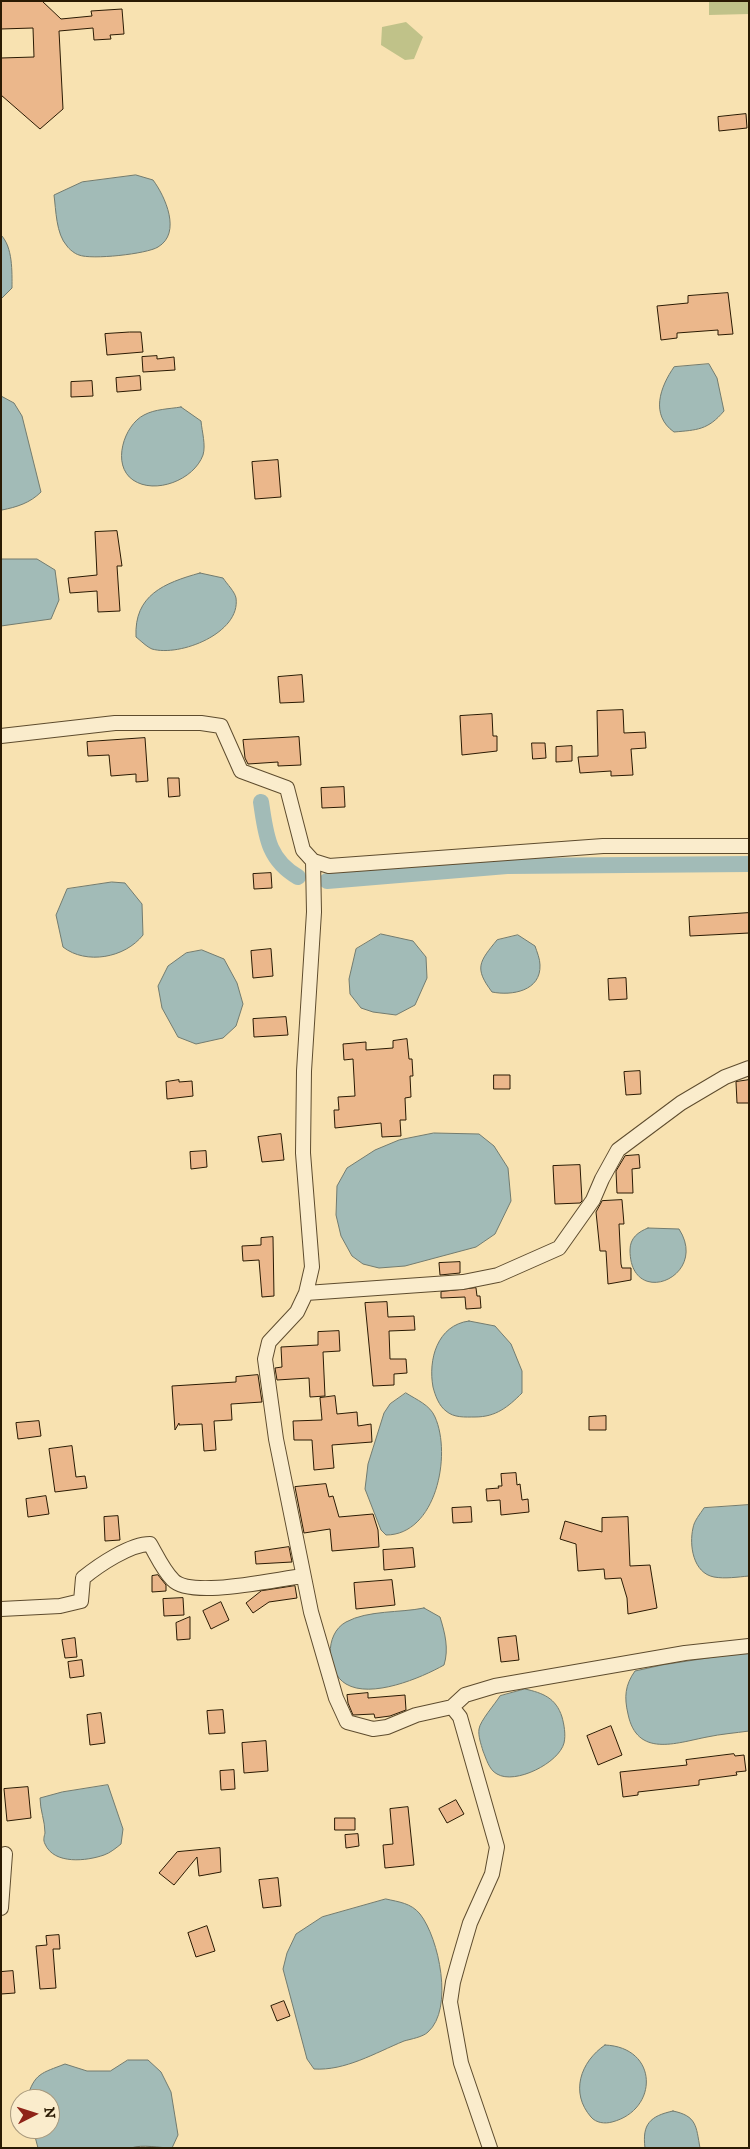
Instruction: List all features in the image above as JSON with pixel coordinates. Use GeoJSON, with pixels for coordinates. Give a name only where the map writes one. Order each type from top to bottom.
{"type":"FeatureCollection","features":[{"type":"Feature","properties":{"kind":"street"},"geometry":{"type":"LineString","coordinates":[[1,736],[115,723],[201,723],[221,726],[242,771],[287,788],[303,850],[313,861],[328,866],[603,846],[749,846]]}},
{"type":"Feature","properties":{"kind":"street"},"geometry":{"type":"LineString","coordinates":[[313,861],[312,966],[304,1071],[303,1153],[312,1267],[306,1293],[296,1312],[269,1342],[265,1359],[276,1439],[303,1576],[324,1660],[336,1698],[347,1722],[372,1729],[387,1728],[416,1715],[440,1708],[452,1707],[465,1695],[495,1686],[685,1652],[749,1646]]}},
{"type":"Feature","properties":{"kind":"street"},"geometry":{"type":"LineString","coordinates":[[306,1293],[462,1282],[498,1275],[559,1248],[593,1200],[618,1150],[680,1103],[725,1077],[749,1068]]}},
{"type":"Feature","properties":{"kind":"street"},"geometry":{"type":"LineString","coordinates":[[1,1609],[60,1606],[82,1601],[83,1578],[94,1569],[139,1544],[150,1544],[174,1582],[192,1588],[208,1590],[303,1576]]}},
{"type":"Feature","properties":{"kind":"street"},"geometry":{"type":"LineString","coordinates":[[452,1707],[460,1717],[498,1847],[492,1874],[470,1923],[453,1982],[450,2002],[462,2064],[490,2148]]}},
{"type":"Feature","properties":{"kind":"street"},"geometry":{"type":"LineString","coordinates":[[1,1908],[5,1854]]}},
{"type":"Feature","properties":{"kind":"green space"},"geometry":{"type":"Polygon","coordinates":[[[709,1],[749,1],[749,14],[709,15],[709,1]]]}},
{"type":"Feature","properties":{"kind":"green space"},"geometry":{"type":"Polygon","coordinates":[[[406,22],[423,37],[414,59],[405,60],[381,45],[382,27],[406,22]]]}},
{"type":"Feature","properties":{"kind":"water"},"geometry":{"type":"Polygon","coordinates":[[[136,175],[153,180],[162,195],[169,214],[170,224],[169,233],[165,241],[152,250],[119,255],[85,256],[71,250],[63,241],[59,229],[54,195],[82,182],[136,175]]]}},
{"type":"Feature","properties":{"kind":"water"},"geometry":{"type":"Polygon","coordinates":[[[1,235],[10,253],[12,288],[1,299],[1,235]]]}},
{"type":"Feature","properties":{"kind":"water"},"geometry":{"type":"Polygon","coordinates":[[[709,364],[717,378],[724,411],[713,422],[702,428],[674,432],[662,417],[660,409],[662,392],[669,375],[674,367],[709,364]]]}},
{"type":"Feature","properties":{"kind":"water"},"geometry":{"type":"Polygon","coordinates":[[[1,396],[14,403],[22,416],[41,492],[23,504],[2,510],[1,396]]]}},
{"type":"Feature","properties":{"kind":"water"},"geometry":{"type":"Polygon","coordinates":[[[181,407],[201,421],[204,447],[203,455],[198,464],[183,478],[162,485],[152,486],[133,480],[126,473],[122,455],[126,436],[131,427],[137,420],[148,413],[181,407]]]}},
{"type":"Feature","properties":{"kind":"water"},"geometry":{"type":"Polygon","coordinates":[[[1,559],[37,559],[55,570],[59,600],[51,619],[1,626],[1,559]]]}},
{"type":"Feature","properties":{"kind":"water"},"geometry":{"type":"Polygon","coordinates":[[[200,573],[223,578],[236,598],[235,611],[229,622],[219,632],[192,646],[164,651],[152,649],[136,637],[140,611],[154,593],[175,581],[200,573]]]}},
{"type":"Feature","properties":{"kind":"water"},"geometry":{"type":"Polygon","coordinates":[[[112,882],[125,883],[142,904],[143,935],[135,943],[116,954],[94,957],[72,953],[63,947],[56,915],[67,889],[112,882]]]}},
{"type":"Feature","properties":{"kind":"water"},"geometry":{"type":"Polygon","coordinates":[[[381,934],[413,941],[426,957],[427,978],[415,1005],[396,1015],[373,1012],[361,1008],[350,994],[349,979],[356,949],[381,934]]]}},
{"type":"Feature","properties":{"kind":"water"},"geometry":{"type":"Polygon","coordinates":[[[518,935],[535,946],[540,963],[536,981],[524,990],[516,992],[492,992],[486,984],[481,971],[483,960],[497,940],[518,935]]]}},
{"type":"Feature","properties":{"kind":"water"},"geometry":{"type":"Polygon","coordinates":[[[202,950],[224,959],[237,983],[243,1004],[236,1026],[223,1038],[196,1044],[178,1037],[162,1008],[158,986],[168,966],[186,953],[202,950]]]}},
{"type":"Feature","properties":{"kind":"water"},"geometry":{"type":"Polygon","coordinates":[[[434,1133],[479,1134],[494,1146],[508,1168],[511,1201],[495,1234],[476,1247],[405,1266],[379,1268],[363,1264],[352,1256],[341,1236],[336,1215],[337,1186],[347,1168],[375,1150],[399,1140],[434,1133]]]}},
{"type":"Feature","properties":{"kind":"water"},"geometry":{"type":"Polygon","coordinates":[[[648,1228],[679,1229],[686,1246],[684,1261],[677,1273],[666,1280],[654,1282],[642,1279],[633,1268],[630,1250],[631,1242],[641,1231],[648,1228]]]}},
{"type":"Feature","properties":{"kind":"water"},"geometry":{"type":"Polygon","coordinates":[[[469,1321],[495,1326],[511,1344],[522,1371],[522,1393],[501,1410],[482,1417],[452,1415],[439,1403],[433,1387],[432,1366],[437,1345],[449,1329],[469,1321]]]}},
{"type":"Feature","properties":{"kind":"water"},"geometry":{"type":"Polygon","coordinates":[[[406,1393],[427,1406],[435,1417],[440,1433],[442,1451],[440,1471],[436,1490],[428,1508],[417,1522],[403,1531],[386,1535],[381,1530],[365,1489],[368,1464],[384,1413],[390,1404],[406,1393]]]}},
{"type":"Feature","properties":{"kind":"water"},"geometry":{"type":"Polygon","coordinates":[[[749,1505],[749,1576],[714,1577],[701,1570],[692,1550],[692,1535],[697,1518],[704,1508],[749,1505]]]}},
{"type":"Feature","properties":{"kind":"water"},"geometry":{"type":"Polygon","coordinates":[[[424,1608],[440,1617],[446,1647],[444,1665],[409,1681],[382,1688],[356,1688],[346,1684],[339,1678],[331,1662],[331,1644],[334,1635],[346,1622],[364,1615],[424,1608]]]}},
{"type":"Feature","properties":{"kind":"water"},"geometry":{"type":"Polygon","coordinates":[[[749,1652],[749,1731],[671,1744],[659,1744],[649,1742],[640,1737],[633,1728],[628,1714],[626,1697],[627,1686],[635,1671],[749,1652]]]}},
{"type":"Feature","properties":{"kind":"water"},"geometry":{"type":"Polygon","coordinates":[[[525,1689],[548,1697],[556,1705],[562,1717],[565,1733],[564,1743],[554,1758],[535,1770],[514,1777],[505,1777],[494,1772],[490,1767],[481,1746],[479,1729],[500,1696],[525,1689]]]}},
{"type":"Feature","properties":{"kind":"water"},"geometry":{"type":"Polygon","coordinates":[[[108,1785],[123,1829],[121,1844],[104,1855],[80,1860],[63,1858],[49,1851],[44,1841],[45,1829],[40,1798],[62,1792],[108,1785]]]}},
{"type":"Feature","properties":{"kind":"water"},"geometry":{"type":"Polygon","coordinates":[[[386,1899],[413,1907],[427,1925],[433,1939],[441,1973],[442,1991],[436,2021],[428,2032],[417,2038],[404,2041],[348,2064],[326,2069],[314,2069],[307,2059],[283,1969],[287,1953],[296,1934],[322,1917],[386,1899]]]}},
{"type":"Feature","properties":{"kind":"water"},"geometry":{"type":"Polygon","coordinates":[[[605,2045],[623,2048],[635,2056],[643,2067],[646,2080],[645,2093],[638,2105],[627,2115],[606,2123],[598,2122],[591,2117],[581,2098],[580,2088],[581,2078],[589,2060],[605,2045]]]}},
{"type":"Feature","properties":{"kind":"water"},"geometry":{"type":"Polygon","coordinates":[[[128,2060],[148,2060],[161,2072],[171,2092],[178,2135],[172,2148],[146,2146],[131,2148],[38,2148],[36,2139],[60,2139],[60,2089],[30,2089],[36,2079],[45,2072],[65,2064],[87,2071],[110,2071],[128,2060]]]}},
{"type":"Feature","properties":{"kind":"water"},"geometry":{"type":"Polygon","coordinates":[[[673,2111],[687,2116],[694,2123],[700,2148],[645,2148],[645,2133],[649,2122],[658,2116],[673,2111]]]}},
{"type":"Feature","properties":{"kind":"building"},"geometry":{"type":"Polygon","coordinates":[[[1,1],[42,1],[61,19],[92,16],[91,11],[122,9],[124,34],[110,35],[111,39],[94,40],[93,28],[59,31],[63,109],[40,129],[1,95],[1,58],[34,57],[33,28],[1,29],[1,1]]]}},
{"type":"Feature","properties":{"kind":"building"},"geometry":{"type":"Polygon","coordinates":[[[746,114],[747,128],[719,131],[718,117],[746,114]]]}},
{"type":"Feature","properties":{"kind":"building"},"geometry":{"type":"Polygon","coordinates":[[[728,293],[733,334],[718,335],[718,330],[677,333],[677,338],[661,340],[657,306],[688,303],[688,296],[728,293]]]}},
{"type":"Feature","properties":{"kind":"building"},"geometry":{"type":"Polygon","coordinates":[[[141,332],[143,352],[107,355],[105,334],[141,332]]]}},
{"type":"Feature","properties":{"kind":"building"},"geometry":{"type":"Polygon","coordinates":[[[157,356],[157,359],[174,357],[175,370],[143,372],[142,357],[157,356]]]}},
{"type":"Feature","properties":{"kind":"building"},"geometry":{"type":"Polygon","coordinates":[[[140,376],[141,390],[117,392],[116,378],[140,376]]]}},
{"type":"Feature","properties":{"kind":"building"},"geometry":{"type":"Polygon","coordinates":[[[92,381],[93,396],[71,397],[71,382],[92,381]]]}},
{"type":"Feature","properties":{"kind":"building"},"geometry":{"type":"Polygon","coordinates":[[[278,460],[281,497],[255,499],[252,462],[278,460]]]}},
{"type":"Feature","properties":{"kind":"building"},"geometry":{"type":"Polygon","coordinates":[[[117,531],[122,566],[117,566],[120,611],[98,612],[97,591],[70,593],[68,578],[97,575],[95,532],[117,531]]]}},
{"type":"Feature","properties":{"kind":"building"},"geometry":{"type":"Polygon","coordinates":[[[302,675],[304,702],[280,703],[278,677],[302,675]]]}},
{"type":"Feature","properties":{"kind":"building"},"geometry":{"type":"Polygon","coordinates":[[[623,710],[624,733],[645,732],[646,748],[631,749],[633,775],[611,776],[611,771],[580,773],[578,757],[598,756],[597,711],[623,710]]]}},
{"type":"Feature","properties":{"kind":"building"},"geometry":{"type":"Polygon","coordinates":[[[492,714],[493,736],[497,736],[497,751],[462,755],[460,716],[492,714]]]}},
{"type":"Feature","properties":{"kind":"building"},"geometry":{"type":"Polygon","coordinates":[[[299,737],[301,765],[278,766],[278,762],[248,764],[245,758],[243,740],[299,737]]]}},
{"type":"Feature","properties":{"kind":"building"},"geometry":{"type":"Polygon","coordinates":[[[145,738],[148,781],[136,782],[136,774],[111,776],[109,755],[88,756],[87,742],[145,738]]]}},
{"type":"Feature","properties":{"kind":"building"},"geometry":{"type":"Polygon","coordinates":[[[532,743],[545,743],[546,758],[533,759],[532,743]]]}},
{"type":"Feature","properties":{"kind":"building"},"geometry":{"type":"Polygon","coordinates":[[[572,746],[572,761],[556,762],[556,747],[572,746]]]}},
{"type":"Feature","properties":{"kind":"building"},"geometry":{"type":"Polygon","coordinates":[[[168,778],[179,778],[180,796],[169,797],[168,778]]]}},
{"type":"Feature","properties":{"kind":"building"},"geometry":{"type":"Polygon","coordinates":[[[344,787],[345,807],[322,808],[321,788],[344,787]]]}},
{"type":"Feature","properties":{"kind":"building"},"geometry":{"type":"Polygon","coordinates":[[[271,873],[272,888],[254,889],[253,874],[271,873]]]}},
{"type":"Feature","properties":{"kind":"building"},"geometry":{"type":"Polygon","coordinates":[[[749,913],[749,933],[690,936],[689,917],[749,913]]]}},
{"type":"Feature","properties":{"kind":"building"},"geometry":{"type":"Polygon","coordinates":[[[271,949],[273,976],[253,978],[251,951],[271,949]]]}},
{"type":"Feature","properties":{"kind":"building"},"geometry":{"type":"Polygon","coordinates":[[[626,978],[627,999],[609,1000],[608,979],[626,978]]]}},
{"type":"Feature","properties":{"kind":"building"},"geometry":{"type":"Polygon","coordinates":[[[286,1017],[288,1035],[254,1037],[253,1019],[286,1017]]]}},
{"type":"Feature","properties":{"kind":"building"},"geometry":{"type":"Polygon","coordinates":[[[407,1039],[409,1059],[412,1059],[413,1076],[410,1076],[411,1097],[405,1098],[406,1120],[400,1120],[401,1136],[382,1137],[381,1123],[335,1128],[334,1110],[339,1110],[338,1097],[355,1096],[353,1059],[344,1060],[343,1044],[366,1042],[366,1050],[393,1048],[393,1041],[407,1039]]]}},
{"type":"Feature","properties":{"kind":"building"},"geometry":{"type":"Polygon","coordinates":[[[640,1071],[641,1094],[626,1095],[624,1072],[640,1071]]]}},
{"type":"Feature","properties":{"kind":"building"},"geometry":{"type":"Polygon","coordinates":[[[494,1075],[510,1075],[510,1089],[494,1089],[494,1075]]]}},
{"type":"Feature","properties":{"kind":"building"},"geometry":{"type":"Polygon","coordinates":[[[179,1080],[179,1082],[192,1081],[193,1096],[167,1099],[166,1082],[179,1080]]]}},
{"type":"Feature","properties":{"kind":"building"},"geometry":{"type":"Polygon","coordinates":[[[749,1080],[749,1103],[737,1103],[736,1082],[749,1080]]]}},
{"type":"Feature","properties":{"kind":"building"},"geometry":{"type":"Polygon","coordinates":[[[281,1134],[284,1160],[262,1162],[258,1137],[281,1134]]]}},
{"type":"Feature","properties":{"kind":"building"},"geometry":{"type":"Polygon","coordinates":[[[206,1151],[207,1167],[191,1169],[190,1152],[206,1151]]]}},
{"type":"Feature","properties":{"kind":"building"},"geometry":{"type":"Polygon","coordinates":[[[639,1155],[640,1168],[632,1169],[633,1193],[617,1193],[616,1171],[625,1156],[639,1155]]]}},
{"type":"Feature","properties":{"kind":"building"},"geometry":{"type":"Polygon","coordinates":[[[580,1165],[582,1201],[580,1203],[555,1204],[553,1166],[580,1165]]]}},
{"type":"Feature","properties":{"kind":"building"},"geometry":{"type":"Polygon","coordinates":[[[622,1200],[624,1224],[619,1224],[621,1264],[622,1268],[631,1268],[631,1280],[608,1284],[606,1251],[600,1251],[596,1212],[602,1201],[622,1200]]]}},
{"type":"Feature","properties":{"kind":"building"},"geometry":{"type":"Polygon","coordinates":[[[273,1237],[274,1296],[262,1297],[259,1260],[243,1261],[242,1246],[261,1245],[261,1238],[273,1237]]]}},
{"type":"Feature","properties":{"kind":"building"},"geometry":{"type":"Polygon","coordinates":[[[460,1262],[460,1273],[440,1275],[439,1263],[460,1262]]]}},
{"type":"Feature","properties":{"kind":"building"},"geometry":{"type":"Polygon","coordinates":[[[476,1288],[477,1296],[480,1296],[481,1308],[466,1309],[465,1297],[441,1298],[441,1292],[476,1288]]]}},
{"type":"Feature","properties":{"kind":"building"},"geometry":{"type":"Polygon","coordinates":[[[387,1302],[388,1317],[414,1316],[415,1330],[389,1331],[390,1359],[406,1359],[407,1373],[394,1374],[394,1385],[373,1386],[365,1303],[387,1302]]]}},
{"type":"Feature","properties":{"kind":"building"},"geometry":{"type":"Polygon","coordinates":[[[339,1331],[340,1351],[323,1352],[325,1396],[310,1397],[309,1378],[277,1380],[275,1368],[282,1367],[281,1347],[318,1345],[318,1332],[339,1331]]]}},
{"type":"Feature","properties":{"kind":"building"},"geometry":{"type":"Polygon","coordinates":[[[258,1375],[262,1402],[231,1404],[232,1420],[214,1421],[216,1450],[204,1451],[202,1424],[179,1425],[179,1423],[175,1430],[172,1386],[236,1382],[236,1377],[258,1375]]]}},
{"type":"Feature","properties":{"kind":"building"},"geometry":{"type":"Polygon","coordinates":[[[335,1396],[337,1414],[357,1412],[358,1426],[371,1424],[372,1442],[332,1445],[334,1468],[314,1470],[312,1440],[294,1440],[293,1421],[322,1420],[320,1398],[335,1396]]]}},
{"type":"Feature","properties":{"kind":"building"},"geometry":{"type":"Polygon","coordinates":[[[606,1416],[606,1430],[589,1430],[589,1417],[606,1416]]]}},
{"type":"Feature","properties":{"kind":"building"},"geometry":{"type":"Polygon","coordinates":[[[39,1421],[41,1436],[18,1439],[16,1423],[39,1421]]]}},
{"type":"Feature","properties":{"kind":"building"},"geometry":{"type":"Polygon","coordinates":[[[72,1446],[76,1477],[85,1476],[87,1488],[55,1492],[49,1449],[72,1446]]]}},
{"type":"Feature","properties":{"kind":"building"},"geometry":{"type":"Polygon","coordinates":[[[516,1473],[517,1485],[520,1484],[522,1500],[528,1499],[529,1512],[501,1515],[500,1500],[487,1501],[486,1489],[502,1486],[501,1474],[516,1473]]]}},
{"type":"Feature","properties":{"kind":"building"},"geometry":{"type":"Polygon","coordinates":[[[326,1484],[329,1497],[333,1496],[339,1517],[373,1514],[378,1530],[379,1547],[332,1551],[330,1529],[304,1533],[295,1487],[326,1484]]]}},
{"type":"Feature","properties":{"kind":"building"},"geometry":{"type":"Polygon","coordinates":[[[46,1496],[49,1514],[28,1517],[26,1499],[46,1496]]]}},
{"type":"Feature","properties":{"kind":"building"},"geometry":{"type":"Polygon","coordinates":[[[471,1507],[472,1522],[453,1523],[452,1508],[471,1507]]]}},
{"type":"Feature","properties":{"kind":"building"},"geometry":{"type":"Polygon","coordinates":[[[118,1516],[120,1540],[105,1541],[104,1517],[118,1516]]]}},
{"type":"Feature","properties":{"kind":"building"},"geometry":{"type":"Polygon","coordinates":[[[628,1517],[630,1566],[650,1565],[657,1608],[628,1614],[627,1598],[621,1578],[605,1579],[604,1569],[578,1571],[576,1544],[560,1539],[565,1521],[602,1532],[602,1518],[628,1517]]]}},
{"type":"Feature","properties":{"kind":"building"},"geometry":{"type":"Polygon","coordinates":[[[289,1547],[292,1562],[256,1564],[255,1552],[289,1547]]]}},
{"type":"Feature","properties":{"kind":"building"},"geometry":{"type":"Polygon","coordinates":[[[413,1548],[415,1567],[384,1570],[383,1550],[413,1548]]]}},
{"type":"Feature","properties":{"kind":"building"},"geometry":{"type":"Polygon","coordinates":[[[158,1575],[166,1585],[166,1591],[152,1592],[152,1576],[158,1575]]]}},
{"type":"Feature","properties":{"kind":"building"},"geometry":{"type":"Polygon","coordinates":[[[392,1580],[395,1605],[356,1609],[354,1583],[392,1580]]]}},
{"type":"Feature","properties":{"kind":"building"},"geometry":{"type":"Polygon","coordinates":[[[295,1586],[297,1598],[269,1602],[253,1613],[246,1603],[261,1591],[295,1586]]]}},
{"type":"Feature","properties":{"kind":"building"},"geometry":{"type":"Polygon","coordinates":[[[183,1598],[184,1615],[164,1616],[163,1599],[183,1598]]]}},
{"type":"Feature","properties":{"kind":"building"},"geometry":{"type":"Polygon","coordinates":[[[221,1602],[229,1620],[211,1629],[203,1611],[221,1602]]]}},
{"type":"Feature","properties":{"kind":"building"},"geometry":{"type":"Polygon","coordinates":[[[190,1617],[190,1639],[177,1640],[176,1623],[190,1617]]]}},
{"type":"Feature","properties":{"kind":"building"},"geometry":{"type":"Polygon","coordinates":[[[516,1636],[519,1660],[501,1662],[498,1638],[516,1636]]]}},
{"type":"Feature","properties":{"kind":"building"},"geometry":{"type":"Polygon","coordinates":[[[75,1638],[77,1657],[65,1658],[62,1640],[75,1638]]]}},
{"type":"Feature","properties":{"kind":"building"},"geometry":{"type":"Polygon","coordinates":[[[82,1660],[84,1676],[70,1678],[68,1662],[82,1660]]]}},
{"type":"Feature","properties":{"kind":"building"},"geometry":{"type":"Polygon","coordinates":[[[368,1693],[368,1698],[405,1695],[406,1710],[390,1716],[375,1718],[374,1714],[353,1715],[347,1695],[368,1693]]]}},
{"type":"Feature","properties":{"kind":"building"},"geometry":{"type":"Polygon","coordinates":[[[223,1710],[225,1733],[209,1734],[207,1711],[223,1710]]]}},
{"type":"Feature","properties":{"kind":"building"},"geometry":{"type":"Polygon","coordinates":[[[101,1713],[105,1743],[90,1745],[87,1715],[101,1713]]]}},
{"type":"Feature","properties":{"kind":"building"},"geometry":{"type":"Polygon","coordinates":[[[611,1726],[622,1755],[598,1765],[587,1736],[611,1726]]]}},
{"type":"Feature","properties":{"kind":"building"},"geometry":{"type":"Polygon","coordinates":[[[266,1741],[268,1771],[244,1773],[242,1743],[266,1741]]]}},
{"type":"Feature","properties":{"kind":"building"},"geometry":{"type":"Polygon","coordinates":[[[734,1754],[735,1756],[744,1755],[746,1771],[736,1772],[737,1775],[699,1780],[699,1785],[638,1792],[638,1795],[623,1797],[620,1772],[687,1765],[686,1760],[734,1754]]]}},
{"type":"Feature","properties":{"kind":"building"},"geometry":{"type":"Polygon","coordinates":[[[234,1770],[235,1789],[221,1790],[220,1771],[234,1770]]]}},
{"type":"Feature","properties":{"kind":"building"},"geometry":{"type":"Polygon","coordinates":[[[28,1787],[31,1818],[7,1821],[4,1789],[28,1787]]]}},
{"type":"Feature","properties":{"kind":"building"},"geometry":{"type":"Polygon","coordinates":[[[456,1800],[464,1814],[447,1823],[439,1809],[456,1800]]]}},
{"type":"Feature","properties":{"kind":"building"},"geometry":{"type":"Polygon","coordinates":[[[408,1807],[414,1865],[385,1868],[383,1845],[393,1844],[390,1809],[408,1807]]]}},
{"type":"Feature","properties":{"kind":"building"},"geometry":{"type":"Polygon","coordinates":[[[335,1818],[355,1818],[355,1830],[335,1830],[335,1818]]]}},
{"type":"Feature","properties":{"kind":"building"},"geometry":{"type":"Polygon","coordinates":[[[358,1834],[359,1846],[346,1848],[345,1835],[358,1834]]]}},
{"type":"Feature","properties":{"kind":"building"},"geometry":{"type":"Polygon","coordinates":[[[220,1848],[221,1872],[199,1876],[197,1857],[174,1885],[159,1873],[177,1852],[220,1848]]]}},
{"type":"Feature","properties":{"kind":"building"},"geometry":{"type":"Polygon","coordinates":[[[278,1878],[281,1906],[263,1908],[259,1880],[278,1878]]]}},
{"type":"Feature","properties":{"kind":"building"},"geometry":{"type":"Polygon","coordinates":[[[207,1926],[215,1951],[196,1957],[188,1933],[207,1926]]]}},
{"type":"Feature","properties":{"kind":"building"},"geometry":{"type":"Polygon","coordinates":[[[59,1935],[60,1949],[53,1949],[56,1988],[40,1989],[36,1946],[47,1945],[46,1936],[59,1935]]]}},
{"type":"Feature","properties":{"kind":"building"},"geometry":{"type":"Polygon","coordinates":[[[13,1971],[15,1993],[1,1994],[1,1972],[13,1971]]]}},
{"type":"Feature","properties":{"kind":"building"},"geometry":{"type":"Polygon","coordinates":[[[284,2001],[290,2016],[277,2021],[271,2006],[284,2001]]]}},
{"type":"Feature","properties":{"kind":"waterway"},"geometry":{"type":"LineString","coordinates":[[261,802],[267,835],[274,854],[288,870],[298,877]]}},
{"type":"Feature","properties":{"kind":"waterway"},"geometry":{"type":"LineString","coordinates":[[327,881],[507,866],[749,864]]}}]}
